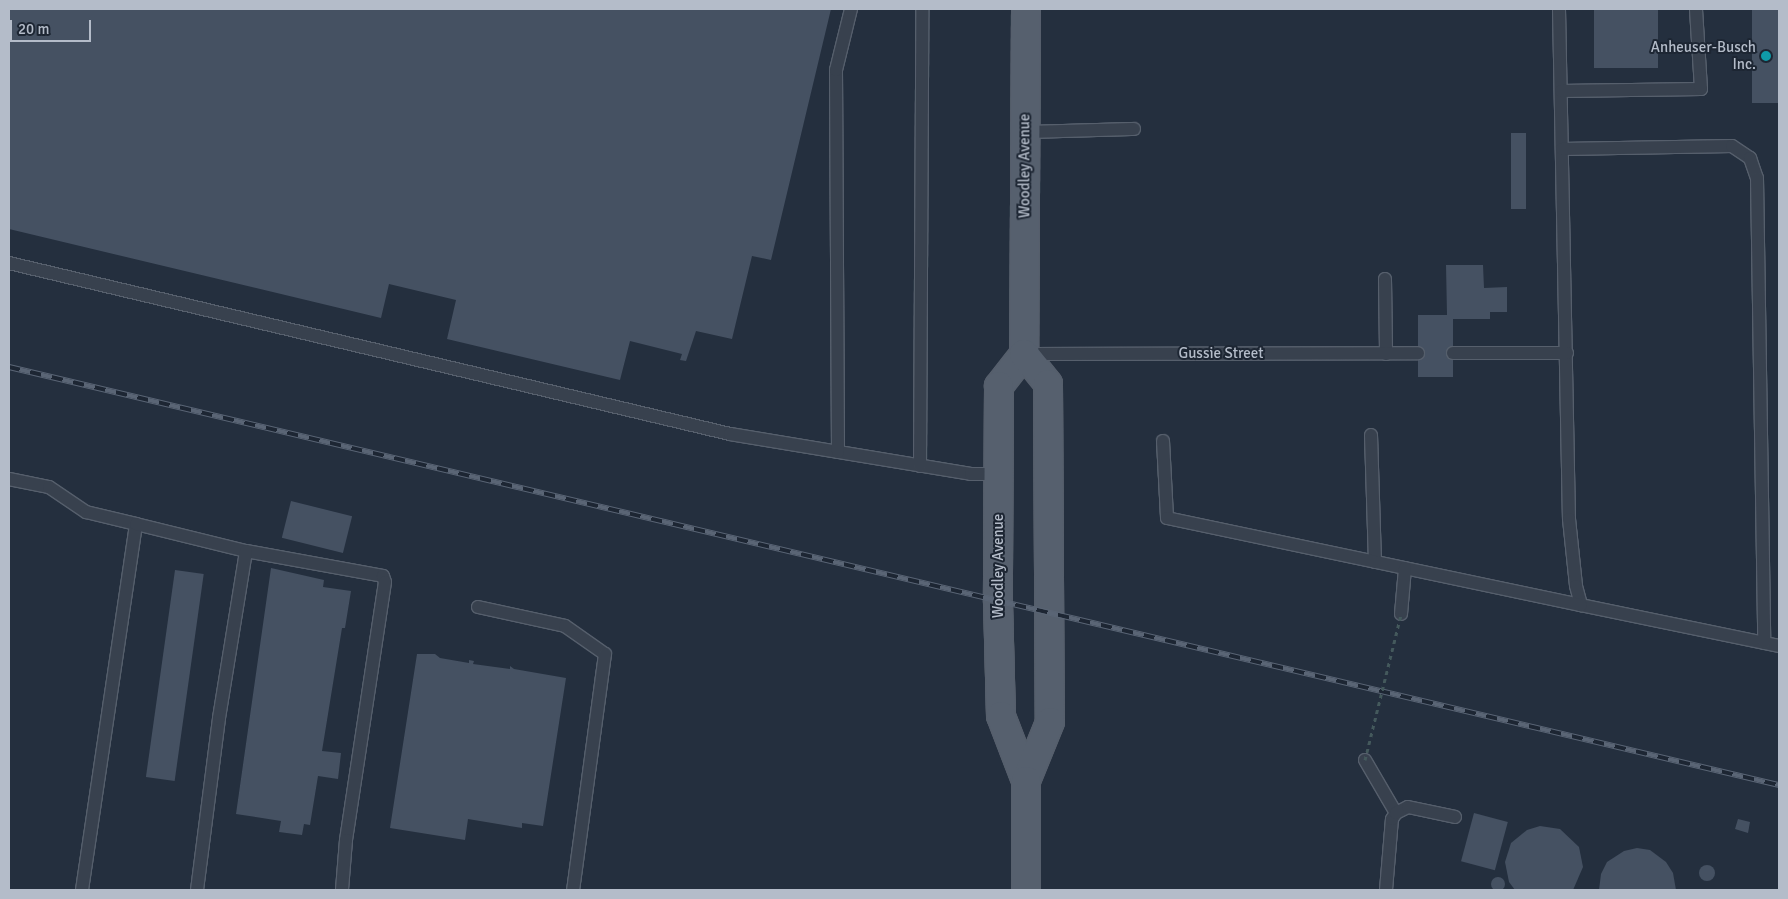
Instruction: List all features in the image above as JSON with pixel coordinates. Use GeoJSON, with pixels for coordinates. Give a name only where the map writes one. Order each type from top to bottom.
{"type":"FeatureCollection","features":[{"type":"Feature","properties":{"kind":"main road","name":"Woodley Avenue"},"geometry":{"type":"LineString","coordinates":[[1026,9],[1024,354],[999,386],[1001,716],[1026,781],[1026,890]]}},
{"type":"Feature","properties":{"kind":"main road","name":"Woodley Avenue"},"geometry":{"type":"LineString","coordinates":[[1024,354],[1048,384],[1050,668],[1050,722],[1026,781]]}},
{"type":"Feature","properties":{"kind":"lane"},"geometry":{"type":"LineString","coordinates":[[838,452],[836,70],[851,9]]}},
{"type":"Feature","properties":{"kind":"lane"},"geometry":{"type":"LineString","coordinates":[[920,466],[922,9]]}},
{"type":"Feature","properties":{"kind":"lane"},"geometry":{"type":"LineString","coordinates":[[1559,9],[1569,519],[1576,586],[1581,605]]}},
{"type":"Feature","properties":{"kind":"lane"},"geometry":{"type":"LineString","coordinates":[[1561,91],[1701,89],[1696,9]]}},
{"type":"Feature","properties":{"kind":"lane"},"geometry":{"type":"LineString","coordinates":[[1026,132],[1134,129]]}},
{"type":"Feature","properties":{"kind":"lane"},"geometry":{"type":"LineString","coordinates":[[1562,149],[1732,146],[1750,158],[1757,178],[1764,643]]}},
{"type":"Feature","properties":{"kind":"lane"},"geometry":{"type":"LineString","coordinates":[[9,263],[730,434],[971,474],[1000,474]]}},
{"type":"Feature","properties":{"kind":"lane"},"geometry":{"type":"LineString","coordinates":[[1385,279],[1386,354]]}},
{"type":"Feature","properties":{"kind":"lane","name":"Gussie Street"},"geometry":{"type":"LineString","coordinates":[[1024,354],[1418,353]]}},
{"type":"Feature","properties":{"kind":"lane"},"geometry":{"type":"LineString","coordinates":[[1453,353],[1567,353]]}},
{"type":"Feature","properties":{"kind":"lane"},"geometry":{"type":"LineString","coordinates":[[1371,435],[1375,562]]}},
{"type":"Feature","properties":{"kind":"lane"},"geometry":{"type":"LineString","coordinates":[[1163,441],[1167,518],[1779,646]]}},
{"type":"Feature","properties":{"kind":"lane"},"geometry":{"type":"LineString","coordinates":[[9,479],[48,487],[86,512],[246,551],[383,576],[385,582],[346,840],[342,890]]}},
{"type":"Feature","properties":{"kind":"lane"},"geometry":{"type":"LineString","coordinates":[[82,890],[136,524]]}},
{"type":"Feature","properties":{"kind":"lane"},"geometry":{"type":"LineString","coordinates":[[197,890],[219,718],[246,551]]}},
{"type":"Feature","properties":{"kind":"lane"},"geometry":{"type":"LineString","coordinates":[[1401,614],[1405,568]]}},
{"type":"Feature","properties":{"kind":"lane"},"geometry":{"type":"LineString","coordinates":[[478,607],[565,626],[605,654],[573,890]]}},
{"type":"Feature","properties":{"kind":"lane"},"geometry":{"type":"LineString","coordinates":[[1365,760],[1396,813]]}},
{"type":"Feature","properties":{"kind":"lane"},"geometry":{"type":"LineString","coordinates":[[1386,890],[1392,819],[1396,813],[1408,807],[1454,817]]}},
{"type":"Feature","properties":{"kind":"path"},"geometry":{"type":"LineString","coordinates":[[1365,760],[1401,614]]}},
{"type":"Feature","properties":{"kind":"building"},"geometry":{"type":"Polygon","coordinates":[[[9,9],[831,9],[771,260],[752,256],[732,339],[696,331],[686,361],[680,360],[682,354],[630,341],[620,380],[447,339],[456,300],[389,284],[381,318],[9,229],[9,9]]]}},
{"type":"Feature","properties":{"kind":"building"},"geometry":{"type":"Polygon","coordinates":[[[1594,9],[1658,9],[1658,68],[1594,68],[1594,9]]]}},
{"type":"Feature","properties":{"kind":"building","name":"Anheuser-Busch Inc."},"geometry":{"type":"Polygon","coordinates":[[[1752,9],[1779,9],[1779,103],[1752,103],[1752,9]]]}},
{"type":"Feature","properties":{"kind":"building"},"geometry":{"type":"Polygon","coordinates":[[[1511,133],[1526,133],[1526,209],[1511,209],[1511,133]]]}},
{"type":"Feature","properties":{"kind":"building"},"geometry":{"type":"Polygon","coordinates":[[[1446,265],[1483,265],[1484,288],[1507,287],[1507,312],[1490,312],[1490,319],[1453,319],[1453,377],[1418,377],[1418,315],[1447,315],[1446,265]]]}},
{"type":"Feature","properties":{"kind":"building"},"geometry":{"type":"Polygon","coordinates":[[[291,501],[352,516],[343,553],[282,538],[291,501]]]}},
{"type":"Feature","properties":{"kind":"building"},"geometry":{"type":"Polygon","coordinates":[[[271,568],[324,580],[323,587],[351,591],[345,628],[342,628],[322,751],[341,753],[338,779],[318,776],[310,825],[304,824],[302,835],[279,832],[281,821],[236,814],[271,568]]]}},
{"type":"Feature","properties":{"kind":"building"},"geometry":{"type":"Polygon","coordinates":[[[175,570],[204,574],[175,781],[146,777],[175,570]]]}},
{"type":"Feature","properties":{"kind":"building"},"geometry":{"type":"Polygon","coordinates":[[[417,654],[435,654],[440,658],[469,663],[469,660],[474,661],[473,664],[510,669],[510,666],[514,669],[566,678],[543,826],[522,823],[522,828],[468,819],[465,840],[390,828],[417,654]]]}},
{"type":"Feature","properties":{"kind":"building"},"geometry":{"type":"Polygon","coordinates":[[[1474,813],[1508,822],[1495,870],[1461,861],[1474,813]]]}},
{"type":"Feature","properties":{"kind":"building"},"geometry":{"type":"Polygon","coordinates":[[[1738,819],[1750,822],[1748,833],[1735,829],[1738,819]]]}},
{"type":"Feature","properties":{"kind":"building"},"geometry":{"type":"Polygon","coordinates":[[[1540,826],[1560,829],[1579,847],[1583,867],[1573,890],[1515,890],[1509,882],[1505,862],[1511,843],[1527,830],[1540,826]]]}},
{"type":"Feature","properties":{"kind":"building"},"geometry":{"type":"Polygon","coordinates":[[[1637,848],[1650,850],[1666,862],[1673,873],[1676,890],[1599,890],[1601,874],[1607,862],[1624,851],[1637,848]]]}},
{"type":"Feature","properties":{"kind":"building"},"geometry":{"type":"Polygon","coordinates":[[[1707,865],[1713,867],[1715,873],[1713,879],[1707,881],[1701,879],[1699,873],[1701,867],[1707,865]]]}},
{"type":"Feature","properties":{"kind":"building"},"geometry":{"type":"Polygon","coordinates":[[[1495,877],[1501,877],[1505,884],[1501,891],[1495,891],[1491,887],[1491,881],[1495,877]]]}},
{"type":"Feature","properties":{"kind":"railway"},"geometry":{"type":"LineString","coordinates":[[9,367],[1779,785]]}},
{"type":"Feature","properties":{"kind":"place","name":"Anheuser-Busch Inc."},"geometry":{"type":"Point","coordinates":[1766,56]}}]}
